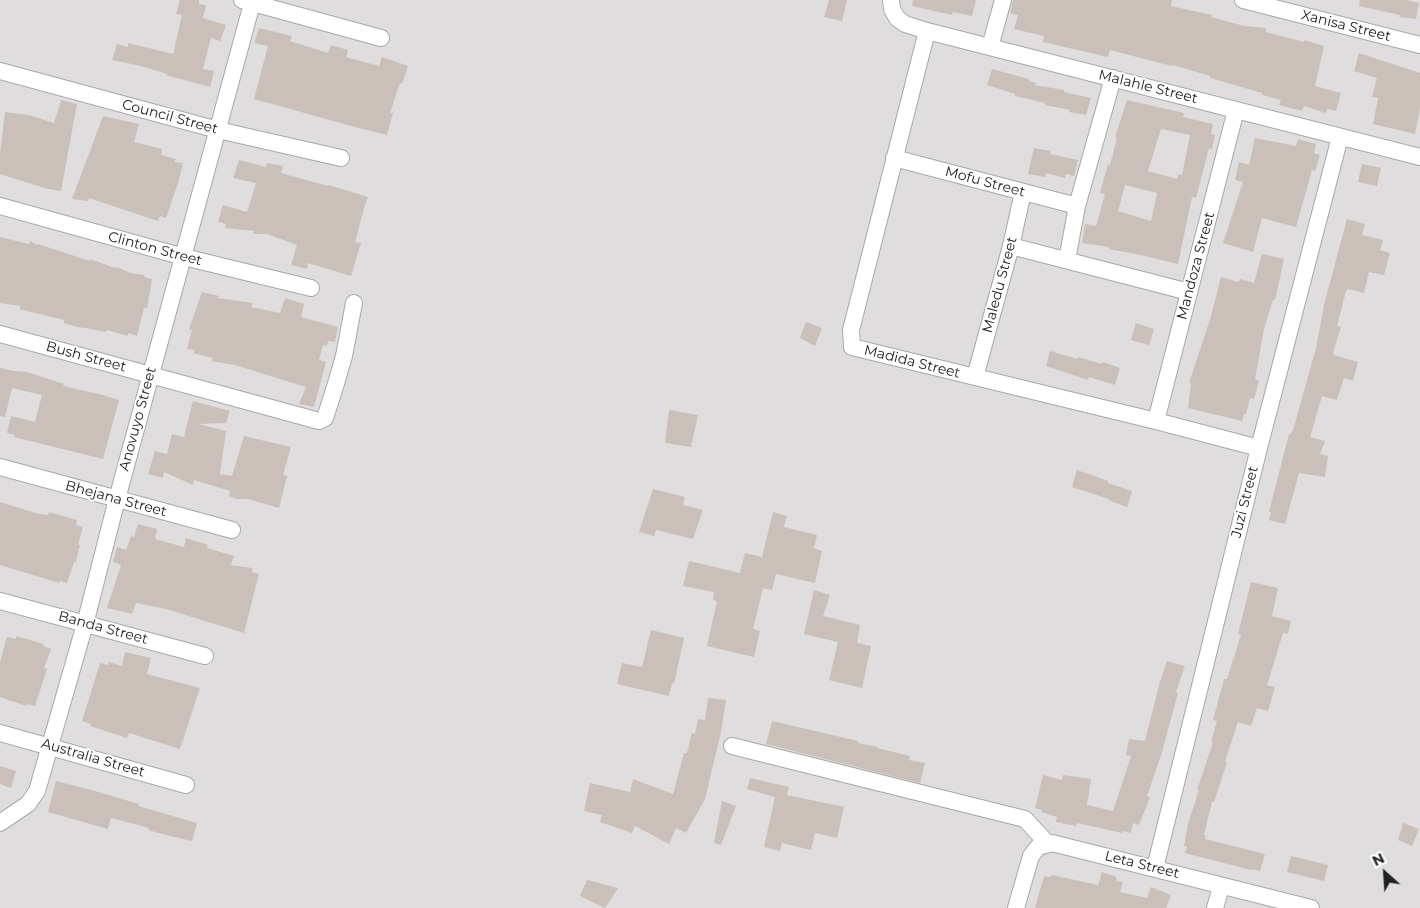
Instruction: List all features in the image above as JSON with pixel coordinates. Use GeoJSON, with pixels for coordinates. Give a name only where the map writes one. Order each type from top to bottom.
{"type":"FeatureCollection","features":[{"type":"Feature","properties":{"kind":"street","name":"Malahle Street"},"geometry":{"type":"LineString","coordinates":[[891,0],[892,9],[897,18],[905,24],[927,31],[1420,158]]}},
{"type":"Feature","properties":{"kind":"street"},"geometry":{"type":"LineString","coordinates":[[990,47],[1003,0]]}},
{"type":"Feature","properties":{"kind":"street","name":"Xanisa Street"},"geometry":{"type":"LineString","coordinates":[[1243,0],[1420,45]]}},
{"type":"Feature","properties":{"kind":"street"},"geometry":{"type":"LineString","coordinates":[[249,1],[381,38]]}},
{"type":"Feature","properties":{"kind":"street","name":"Anovuyo Street"},"geometry":{"type":"LineString","coordinates":[[0,823],[20,810],[37,791],[85,624],[116,499],[184,258],[218,130],[249,1]]}},
{"type":"Feature","properties":{"kind":"street","name":"Madida Street"},"geometry":{"type":"LineString","coordinates":[[927,31],[851,330],[852,347],[1156,421],[1258,448]]}},
{"type":"Feature","properties":{"kind":"street","name":"Council Street"},"geometry":{"type":"LineString","coordinates":[[0,71],[218,130],[341,158]]}},
{"type":"Feature","properties":{"kind":"street"},"geometry":{"type":"LineString","coordinates":[[1067,260],[1077,206],[1113,78]]}},
{"type":"Feature","properties":{"kind":"street","name":"Mandoza Street"},"geometry":{"type":"LineString","coordinates":[[1156,421],[1236,110]]}},
{"type":"Feature","properties":{"kind":"street","name":"Juzi Street"},"geometry":{"type":"LineString","coordinates":[[1155,868],[1258,448],[1340,137]]}},
{"type":"Feature","properties":{"kind":"street","name":"Mofu Street"},"geometry":{"type":"LineString","coordinates":[[894,158],[1077,206]]}},
{"type":"Feature","properties":{"kind":"street","name":"Maledu Street"},"geometry":{"type":"LineString","coordinates":[[975,377],[1011,246],[1023,192]]}},
{"type":"Feature","properties":{"kind":"street","name":"Clinton Street"},"geometry":{"type":"LineString","coordinates":[[0,206],[184,258],[312,288]]}},
{"type":"Feature","properties":{"kind":"street"},"geometry":{"type":"LineString","coordinates":[[1011,246],[1189,292]]}},
{"type":"Feature","properties":{"kind":"street","name":"Bush Street"},"geometry":{"type":"LineString","coordinates":[[0,334],[315,420],[325,418],[344,356],[354,303]]}},
{"type":"Feature","properties":{"kind":"street","name":"Bhejana Street"},"geometry":{"type":"LineString","coordinates":[[0,467],[232,530]]}},
{"type":"Feature","properties":{"kind":"street","name":"Banda Street"},"geometry":{"type":"LineString","coordinates":[[0,600],[205,656]]}},
{"type":"Feature","properties":{"kind":"street","name":"Australia Street"},"geometry":{"type":"LineString","coordinates":[[0,733],[186,785]]}},
{"type":"Feature","properties":{"kind":"street"},"geometry":{"type":"LineString","coordinates":[[732,746],[1025,819],[1047,843],[1038,847],[1031,856],[1016,908]]}},
{"type":"Feature","properties":{"kind":"street","name":"Leta Street"},"geometry":{"type":"LineString","coordinates":[[1047,843],[1052,842],[1311,908]]}},
{"type":"Feature","properties":{"kind":"street"},"geometry":{"type":"LineString","coordinates":[[1216,908],[1221,886]]}},
{"type":"Feature","properties":{"kind":"shaded area"},"geometry":{"type":"Polygon","coordinates":[[[0,0],[1420,0],[1420,908],[0,908],[0,0]]]}},
{"type":"Feature","properties":{"kind":"building"},"geometry":{"type":"Polygon","coordinates":[[[180,0],[199,0],[199,4],[206,5],[203,18],[226,25],[220,41],[211,38],[203,69],[214,71],[210,87],[141,66],[112,60],[117,44],[128,47],[128,43],[173,54],[182,15],[176,14],[180,0]]]}},
{"type":"Feature","properties":{"kind":"building"},"geometry":{"type":"Polygon","coordinates":[[[829,0],[847,0],[842,21],[824,17],[829,0]]]}},
{"type":"Feature","properties":{"kind":"building"},"geometry":{"type":"Polygon","coordinates":[[[913,0],[976,0],[972,16],[953,12],[952,15],[912,6],[913,0]]]}},
{"type":"Feature","properties":{"kind":"building"},"geometry":{"type":"Polygon","coordinates":[[[1013,0],[1172,0],[1171,6],[1212,15],[1211,17],[1244,26],[1266,28],[1266,32],[1324,46],[1315,86],[1341,93],[1336,111],[1327,109],[1326,113],[1304,106],[1302,111],[1279,105],[1281,100],[1262,95],[1262,93],[1173,65],[1110,50],[1108,57],[1043,42],[1044,36],[1014,29],[1018,15],[1010,13],[1013,0]]]}},
{"type":"Feature","properties":{"kind":"building"},"geometry":{"type":"Polygon","coordinates":[[[1360,0],[1406,0],[1419,3],[1416,19],[1399,17],[1400,15],[1359,6],[1360,0]]]}},
{"type":"Feature","properties":{"kind":"building"},"geometry":{"type":"Polygon","coordinates":[[[259,28],[292,36],[290,41],[328,53],[331,45],[348,50],[346,57],[379,66],[382,57],[408,66],[390,113],[393,113],[387,135],[254,99],[268,46],[254,43],[259,28]]]}},
{"type":"Feature","properties":{"kind":"building"},"geometry":{"type":"Polygon","coordinates":[[[1359,53],[1420,73],[1420,108],[1415,134],[1373,124],[1378,98],[1372,97],[1377,78],[1354,71],[1359,53]]]}},
{"type":"Feature","properties":{"kind":"building"},"geometry":{"type":"Polygon","coordinates":[[[992,69],[1029,79],[1029,81],[1036,83],[1035,85],[1064,90],[1064,92],[1091,98],[1086,115],[1015,96],[1015,94],[987,85],[992,69]]]}},
{"type":"Feature","properties":{"kind":"building"},"geometry":{"type":"Polygon","coordinates":[[[61,100],[77,104],[61,191],[48,189],[0,174],[0,155],[5,112],[29,115],[54,123],[61,100]]]}},
{"type":"Feature","properties":{"kind":"building"},"geometry":{"type":"Polygon","coordinates":[[[1127,100],[1184,113],[1183,117],[1213,124],[1211,134],[1215,135],[1212,149],[1209,148],[1196,198],[1192,197],[1178,264],[1109,249],[1109,247],[1082,243],[1085,224],[1096,226],[1105,194],[1100,193],[1108,164],[1110,165],[1117,138],[1115,137],[1127,100]],[[1161,129],[1148,171],[1177,179],[1178,174],[1182,175],[1190,135],[1161,129]],[[1125,185],[1118,211],[1151,221],[1157,193],[1125,185]]]}},
{"type":"Feature","properties":{"kind":"building"},"geometry":{"type":"Polygon","coordinates":[[[103,116],[139,124],[134,142],[162,149],[161,155],[176,159],[174,162],[183,163],[166,218],[160,216],[158,221],[89,198],[88,201],[72,199],[103,116]]]}},
{"type":"Feature","properties":{"kind":"building"},"geometry":{"type":"Polygon","coordinates":[[[1255,138],[1296,146],[1298,139],[1316,144],[1314,153],[1320,155],[1315,171],[1312,170],[1296,227],[1262,218],[1253,252],[1223,243],[1243,182],[1235,180],[1239,162],[1249,165],[1255,138]]]}},
{"type":"Feature","properties":{"kind":"building"},"geometry":{"type":"Polygon","coordinates":[[[1034,148],[1051,151],[1050,154],[1078,160],[1074,176],[1066,174],[1065,178],[1046,173],[1045,177],[1028,174],[1034,148]]]}},
{"type":"Feature","properties":{"kind":"building"},"geometry":{"type":"Polygon","coordinates":[[[239,160],[266,167],[267,163],[283,166],[281,173],[368,197],[355,242],[361,243],[351,276],[308,263],[307,269],[291,265],[297,245],[267,234],[253,234],[254,231],[225,228],[226,224],[218,222],[223,205],[247,212],[256,183],[233,178],[239,160]]]}},
{"type":"Feature","properties":{"kind":"building"},"geometry":{"type":"Polygon","coordinates":[[[1362,164],[1381,168],[1377,186],[1358,182],[1362,164]]]}},
{"type":"Feature","properties":{"kind":"building"},"geometry":{"type":"Polygon","coordinates":[[[1347,219],[1365,224],[1362,235],[1383,240],[1380,250],[1390,253],[1384,275],[1369,272],[1364,293],[1348,289],[1346,291],[1337,326],[1341,327],[1333,353],[1334,355],[1358,362],[1353,381],[1344,378],[1337,400],[1322,396],[1310,437],[1325,441],[1320,454],[1328,456],[1325,477],[1299,473],[1285,524],[1269,520],[1271,512],[1269,512],[1289,434],[1291,434],[1294,427],[1316,348],[1324,305],[1347,219]]]}},
{"type":"Feature","properties":{"kind":"building"},"geometry":{"type":"Polygon","coordinates":[[[0,237],[29,244],[30,241],[37,245],[90,261],[90,259],[131,273],[145,275],[144,277],[152,279],[147,308],[144,308],[137,336],[128,333],[128,336],[107,330],[106,332],[81,328],[64,323],[64,320],[19,309],[21,306],[0,303],[0,237]]]}},
{"type":"Feature","properties":{"kind":"building"},"geometry":{"type":"Polygon","coordinates":[[[1262,254],[1284,259],[1275,300],[1273,300],[1264,329],[1255,379],[1259,381],[1254,399],[1250,398],[1242,421],[1188,408],[1191,383],[1189,383],[1211,316],[1221,277],[1239,282],[1240,279],[1254,283],[1262,254]]]}},
{"type":"Feature","properties":{"kind":"building"},"geometry":{"type":"Polygon","coordinates":[[[202,292],[219,296],[218,298],[253,303],[251,307],[280,313],[285,298],[304,304],[301,317],[338,327],[335,342],[328,341],[327,346],[323,345],[319,360],[326,362],[314,407],[299,404],[306,387],[235,365],[211,361],[213,358],[193,353],[195,350],[187,349],[192,330],[189,329],[202,292]]]}},
{"type":"Feature","properties":{"kind":"building"},"geometry":{"type":"Polygon","coordinates":[[[806,322],[822,328],[815,346],[800,338],[806,322]]]}},
{"type":"Feature","properties":{"kind":"building"},"geometry":{"type":"Polygon","coordinates":[[[1136,323],[1154,329],[1149,345],[1131,340],[1136,323]]]}},
{"type":"Feature","properties":{"kind":"building"},"geometry":{"type":"Polygon","coordinates":[[[1050,351],[1077,359],[1078,357],[1102,364],[1103,362],[1120,368],[1115,385],[1089,377],[1088,380],[1046,366],[1050,351]]]}},
{"type":"Feature","properties":{"kind":"building"},"geometry":{"type":"Polygon","coordinates":[[[0,368],[27,372],[64,384],[63,386],[119,400],[103,459],[14,437],[15,435],[7,433],[11,416],[35,422],[42,395],[12,388],[5,417],[0,416],[0,368]]]}},
{"type":"Feature","properties":{"kind":"building"},"geometry":{"type":"Polygon","coordinates":[[[193,401],[230,411],[226,423],[198,424],[226,431],[220,474],[232,476],[244,436],[291,447],[283,475],[287,476],[279,508],[248,499],[237,499],[229,496],[230,491],[194,480],[193,485],[164,472],[163,478],[148,474],[155,451],[167,454],[172,434],[184,437],[193,401]]]}},
{"type":"Feature","properties":{"kind":"building"},"geometry":{"type":"Polygon","coordinates":[[[669,410],[698,415],[691,447],[665,443],[669,410]]]}},
{"type":"Feature","properties":{"kind":"building"},"geometry":{"type":"Polygon","coordinates":[[[1077,470],[1132,491],[1127,507],[1072,487],[1077,470]]]}},
{"type":"Feature","properties":{"kind":"building"},"geometry":{"type":"Polygon","coordinates":[[[653,489],[685,497],[683,505],[703,510],[693,539],[656,530],[654,536],[639,532],[653,489]]]}},
{"type":"Feature","properties":{"kind":"building"},"geometry":{"type":"Polygon","coordinates":[[[0,502],[39,514],[48,515],[49,512],[77,520],[76,525],[83,527],[76,562],[74,562],[67,583],[60,581],[59,583],[0,565],[0,502]]]}},
{"type":"Feature","properties":{"kind":"building"},"geometry":{"type":"Polygon","coordinates":[[[773,512],[787,516],[784,527],[817,535],[814,548],[822,551],[815,583],[776,574],[772,590],[763,588],[753,629],[760,631],[754,657],[707,646],[717,601],[713,600],[714,592],[683,586],[689,561],[740,573],[745,553],[762,557],[773,512]]]}},
{"type":"Feature","properties":{"kind":"building"},"geometry":{"type":"Polygon","coordinates":[[[138,524],[157,529],[155,539],[184,547],[186,538],[208,545],[207,548],[234,556],[231,565],[252,568],[252,572],[259,574],[244,633],[166,609],[136,603],[132,614],[107,608],[121,565],[113,562],[117,547],[126,550],[131,536],[134,537],[138,524]]]}},
{"type":"Feature","properties":{"kind":"building"},"geometry":{"type":"Polygon","coordinates":[[[1251,582],[1278,588],[1272,616],[1291,621],[1288,634],[1283,633],[1267,685],[1275,687],[1268,711],[1257,708],[1251,726],[1238,722],[1214,802],[1212,802],[1204,835],[1206,836],[1205,839],[1265,854],[1260,871],[1185,853],[1187,846],[1184,846],[1188,824],[1199,790],[1197,790],[1213,742],[1211,741],[1217,721],[1213,720],[1224,679],[1227,679],[1241,635],[1238,634],[1251,582]]]}},
{"type":"Feature","properties":{"kind":"building"},"geometry":{"type":"Polygon","coordinates":[[[814,590],[830,595],[823,616],[860,625],[857,643],[871,646],[862,688],[829,680],[838,642],[804,634],[814,590]]]}},
{"type":"Feature","properties":{"kind":"building"},"geometry":{"type":"Polygon","coordinates":[[[651,630],[684,638],[674,684],[672,683],[669,696],[617,684],[622,663],[642,667],[651,630]]]}},
{"type":"Feature","properties":{"kind":"building"},"geometry":{"type":"Polygon","coordinates":[[[16,636],[44,644],[43,646],[51,649],[44,668],[47,669],[35,706],[27,704],[26,706],[0,697],[0,662],[7,637],[16,639],[16,636]]]}},
{"type":"Feature","properties":{"kind":"building"},"geometry":{"type":"Polygon","coordinates":[[[125,652],[151,658],[147,674],[200,688],[180,749],[129,733],[127,738],[90,726],[91,724],[82,721],[100,663],[108,665],[109,662],[122,666],[125,652]]]}},
{"type":"Feature","properties":{"kind":"building"},"geometry":{"type":"Polygon","coordinates":[[[1167,661],[1185,666],[1176,692],[1178,693],[1162,752],[1147,796],[1150,797],[1139,825],[1133,823],[1131,833],[1123,831],[1122,833],[1077,823],[1076,826],[1056,822],[1057,817],[1035,808],[1043,775],[1062,780],[1063,775],[1091,779],[1087,805],[1113,811],[1131,756],[1126,755],[1129,739],[1145,741],[1167,661]]]}},
{"type":"Feature","properties":{"kind":"building"},"geometry":{"type":"Polygon","coordinates":[[[708,698],[726,700],[721,732],[705,799],[686,833],[676,828],[669,844],[635,826],[632,833],[600,822],[602,815],[584,811],[590,783],[630,792],[633,779],[673,794],[684,753],[687,753],[692,733],[695,734],[698,719],[705,720],[708,698]]]}},
{"type":"Feature","properties":{"kind":"building"},"geometry":{"type":"Polygon","coordinates":[[[772,721],[858,741],[858,743],[910,756],[909,760],[925,763],[920,783],[766,744],[772,721]]]}},
{"type":"Feature","properties":{"kind":"building"},"geometry":{"type":"Polygon","coordinates":[[[0,766],[16,771],[11,788],[0,784],[0,766]]]}},
{"type":"Feature","properties":{"kind":"building"},"geometry":{"type":"Polygon","coordinates":[[[750,778],[789,787],[787,795],[844,807],[837,838],[815,833],[811,850],[782,843],[780,851],[764,847],[775,797],[747,789],[750,778]]]}},
{"type":"Feature","properties":{"kind":"building"},"geometry":{"type":"Polygon","coordinates":[[[56,781],[139,804],[138,806],[197,823],[192,841],[111,818],[108,829],[48,812],[56,781]]]}},
{"type":"Feature","properties":{"kind":"building"},"geometry":{"type":"Polygon","coordinates":[[[722,801],[736,806],[721,845],[714,843],[722,801]]]}},
{"type":"Feature","properties":{"kind":"building"},"geometry":{"type":"Polygon","coordinates":[[[1403,823],[1419,829],[1412,846],[1398,840],[1403,823]]]}},
{"type":"Feature","properties":{"kind":"building"},"geometry":{"type":"Polygon","coordinates":[[[1291,856],[1328,865],[1324,881],[1287,872],[1291,856]]]}},
{"type":"Feature","properties":{"kind":"building"},"geometry":{"type":"Polygon","coordinates":[[[1102,872],[1117,877],[1116,881],[1123,882],[1120,892],[1147,898],[1151,887],[1171,895],[1166,908],[1035,908],[1044,876],[1050,877],[1052,875],[1098,885],[1102,872]]]}},
{"type":"Feature","properties":{"kind":"building"},"geometry":{"type":"Polygon","coordinates":[[[587,880],[618,888],[605,908],[580,896],[587,880]]]}}]}
